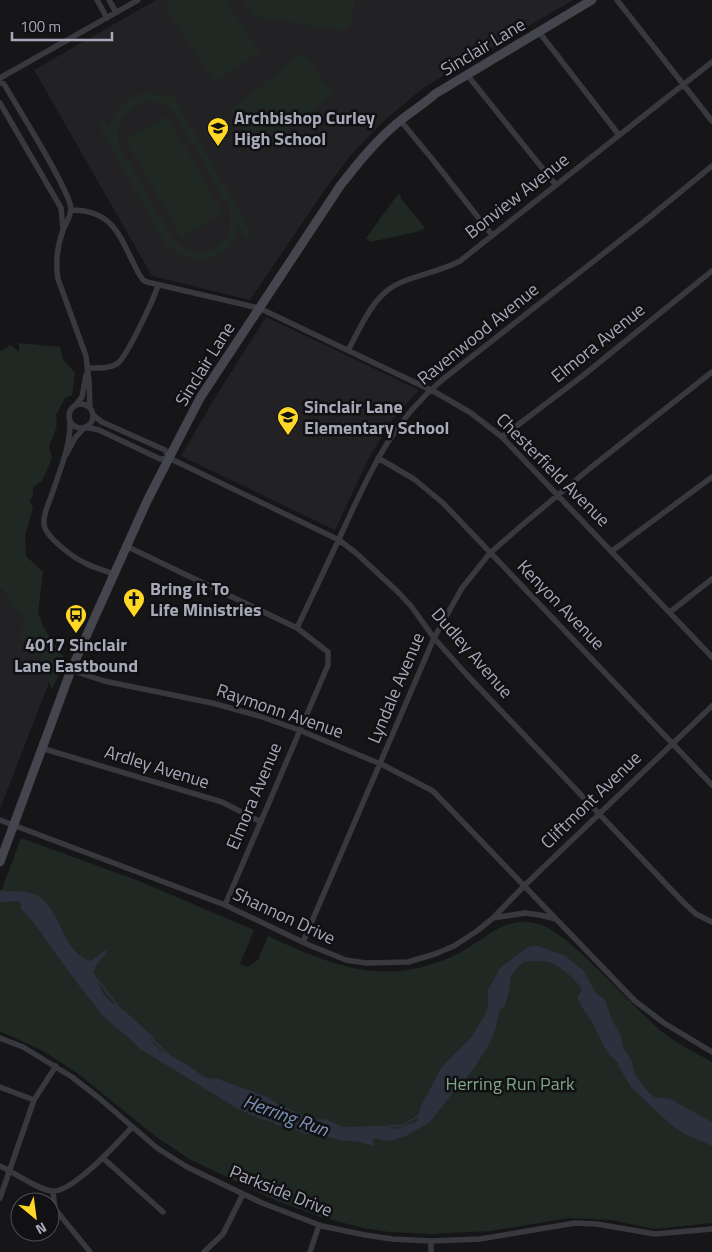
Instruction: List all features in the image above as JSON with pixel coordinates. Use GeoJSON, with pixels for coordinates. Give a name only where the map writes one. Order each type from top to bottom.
{"type":"FeatureCollection","features":[{"type":"Feature","properties":{"kind":"main road","name":"Sinclair Lane"},"geometry":{"type":"LineString","coordinates":[[0,862],[70,670],[126,546],[169,458],[200,398],[340,186],[366,154],[400,120],[435,94],[468,76],[592,0]]}},
{"type":"Feature","properties":{"kind":"street"},"geometry":{"type":"LineString","coordinates":[[96,0],[107,18]]}},
{"type":"Feature","properties":{"kind":"street"},"geometry":{"type":"LineString","coordinates":[[109,0],[116,12]]}},
{"type":"Feature","properties":{"kind":"street"},"geometry":{"type":"LineString","coordinates":[[0,78],[138,0]]}},
{"type":"Feature","properties":{"kind":"street"},"geometry":{"type":"LineString","coordinates":[[617,0],[712,121]]}},
{"type":"Feature","properties":{"kind":"street"},"geometry":{"type":"LineString","coordinates":[[539,32],[619,134]]}},
{"type":"Feature","properties":{"kind":"street","name":"Bonview Avenue"},"geometry":{"type":"LineString","coordinates":[[348,350],[368,314],[385,291],[401,282],[448,268],[460,261],[712,62]]}},
{"type":"Feature","properties":{"kind":"street"},"geometry":{"type":"LineString","coordinates":[[468,76],[556,184]]}},
{"type":"Feature","properties":{"kind":"street"},"geometry":{"type":"LineString","coordinates":[[0,83],[4,84],[68,197],[71,210],[68,223],[63,229]]}},
{"type":"Feature","properties":{"kind":"street"},"geometry":{"type":"LineString","coordinates":[[0,104],[61,208],[63,229],[56,255],[58,279],[83,347],[87,368],[90,408],[93,415],[102,422],[165,450],[169,458],[160,459],[99,430],[75,426],[70,420]]}},
{"type":"Feature","properties":{"kind":"street"},"geometry":{"type":"LineString","coordinates":[[400,120],[492,235]]}},
{"type":"Feature","properties":{"kind":"street","name":"Ravenwood Avenue"},"geometry":{"type":"LineString","coordinates":[[297,628],[378,458],[400,422],[416,403],[430,390],[645,222],[712,166]]}},
{"type":"Feature","properties":{"kind":"street"},"geometry":{"type":"LineString","coordinates":[[71,210],[86,210],[95,213],[109,222],[143,280],[158,285],[144,319],[121,360],[111,366],[87,368]]}},
{"type":"Feature","properties":{"kind":"street","name":"Elmora Avenue"},"geometry":{"type":"LineString","coordinates":[[502,438],[712,271]]}},
{"type":"Feature","properties":{"kind":"street","name":"Chesterfield Avenue"},"geometry":{"type":"LineString","coordinates":[[158,285],[259,308],[430,390],[471,413],[502,438],[712,656]]}},
{"type":"Feature","properties":{"kind":"street"},"geometry":{"type":"LineString","coordinates":[[87,368],[83,393],[70,413],[70,428],[65,456],[46,512],[44,524],[54,540],[85,563],[114,574]]}},
{"type":"Feature","properties":{"kind":"street","name":"Lyndale Avenue"},"geometry":{"type":"LineString","coordinates":[[303,942],[434,638],[462,588],[490,553],[557,495],[712,372]]}},
{"type":"Feature","properties":{"kind":"street"},"geometry":{"type":"LineString","coordinates":[[74,407],[84,405],[90,408]]}},
{"type":"Feature","properties":{"kind":"street"},"geometry":{"type":"LineString","coordinates":[[65,456],[75,438],[84,427],[91,423],[93,415]]}},
{"type":"Feature","properties":{"kind":"street","name":"Dudley Avenue"},"geometry":{"type":"LineString","coordinates":[[169,458],[339,540],[356,553],[412,606],[434,638],[690,909],[712,922]]}},
{"type":"Feature","properties":{"kind":"street","name":"Kenyon Avenue"},"geometry":{"type":"LineString","coordinates":[[378,458],[414,479],[436,497],[712,785]]}},
{"type":"Feature","properties":{"kind":"street"},"geometry":{"type":"LineString","coordinates":[[612,551],[712,477]]}},
{"type":"Feature","properties":{"kind":"street"},"geometry":{"type":"LineString","coordinates":[[126,546],[297,628]]}},
{"type":"Feature","properties":{"kind":"street"},"geometry":{"type":"LineString","coordinates":[[670,612],[712,579]]}},
{"type":"Feature","properties":{"kind":"street","name":"Elmora Avenue"},"geometry":{"type":"LineString","coordinates":[[225,905],[240,866],[261,822],[328,665],[329,656],[325,649],[297,628]]}},
{"type":"Feature","properties":{"kind":"street","name":"Raymonn Avenue"},"geometry":{"type":"LineString","coordinates":[[70,670],[104,681],[212,703],[299,730],[380,764],[433,791],[525,885]]}},
{"type":"Feature","properties":{"kind":"street","name":"Cliftmont Avenue"},"geometry":{"type":"LineString","coordinates":[[492,918],[712,706]]}},
{"type":"Feature","properties":{"kind":"street","name":"Ardley Avenue"},"geometry":{"type":"LineString","coordinates":[[41,748],[222,802],[261,822]]}},
{"type":"Feature","properties":{"kind":"street","name":"Shannon Drive"},"geometry":{"type":"LineString","coordinates":[[0,820],[225,905],[346,960],[366,963],[408,962],[454,946],[477,931],[492,918],[526,913],[556,919]]}},
{"type":"Feature","properties":{"kind":"street"},"geometry":{"type":"LineString","coordinates":[[525,885],[619,985],[648,1012],[683,1036],[712,1052]]}},
{"type":"Feature","properties":{"kind":"street","name":"Parkside Drive"},"geometry":{"type":"LineString","coordinates":[[0,1038],[23,1047],[56,1066],[99,1098],[132,1127],[175,1160],[243,1194],[319,1225],[392,1239],[431,1241],[480,1238],[575,1223],[597,1224],[647,1234],[663,1235],[712,1229]]}},
{"type":"Feature","properties":{"kind":"street"},"geometry":{"type":"LineString","coordinates":[[0,1198],[34,1100],[56,1066]]}},
{"type":"Feature","properties":{"kind":"street"},"geometry":{"type":"LineString","coordinates":[[0,1087],[34,1100]]}},
{"type":"Feature","properties":{"kind":"street"},"geometry":{"type":"LineString","coordinates":[[0,1166],[43,1189],[53,1192],[80,1178],[103,1158],[132,1127]]}},
{"type":"Feature","properties":{"kind":"street"},"geometry":{"type":"LineString","coordinates":[[103,1158],[162,1212]]}},
{"type":"Feature","properties":{"kind":"street"},"geometry":{"type":"LineString","coordinates":[[204,1252],[224,1234],[243,1194]]}},
{"type":"Feature","properties":{"kind":"street"},"geometry":{"type":"LineString","coordinates":[[60,1215],[90,1252]]}},
{"type":"Feature","properties":{"kind":"street"},"geometry":{"type":"LineString","coordinates":[[310,1252],[319,1225]]}},
{"type":"Feature","properties":{"kind":"street"},"geometry":{"type":"LineString","coordinates":[[431,1241],[431,1252]]}},
{"type":"Feature","properties":{"kind":"shaded area","name":"Archbishop Curley High School"},"geometry":{"type":"Polygon","coordinates":[[[156,0],[573,0],[423,88],[384,121],[350,156],[250,300],[152,276],[34,70],[156,0]]]}},
{"type":"Feature","properties":{"kind":"shaded area","name":"Sinclair Lane Elementary School"},"geometry":{"type":"Polygon","coordinates":[[[266,317],[419,390],[395,416],[370,456],[335,530],[181,456],[266,317]]]}},
{"type":"Feature","properties":{"kind":"shaded area"},"geometry":{"type":"Polygon","coordinates":[[[0,587],[55,667],[0,809],[0,587]]]}},
{"type":"Feature","properties":{"kind":"green space"},"geometry":{"type":"Polygon","coordinates":[[[173,0],[225,0],[260,52],[215,82],[164,6],[173,0]]]}},
{"type":"Feature","properties":{"kind":"green space"},"geometry":{"type":"Polygon","coordinates":[[[243,0],[355,0],[351,24],[341,31],[254,16],[243,0]]]}},
{"type":"Feature","properties":{"kind":"green space"},"geometry":{"type":"Polygon","coordinates":[[[302,53],[334,94],[261,151],[229,111],[302,53]]]}},
{"type":"Feature","properties":{"kind":"green space"},"geometry":{"type":"Polygon","coordinates":[[[149,93],[165,97],[172,93],[252,234],[246,237],[238,225],[234,238],[228,248],[219,255],[198,259],[186,257],[175,252],[165,243],[98,124],[104,120],[109,129],[118,109],[134,96],[149,93]],[[151,101],[143,102],[129,110],[120,122],[118,130],[120,146],[172,238],[186,249],[194,251],[211,250],[224,240],[229,231],[230,211],[176,115],[166,105],[151,101]]]}},
{"type":"Feature","properties":{"kind":"green space"},"geometry":{"type":"Polygon","coordinates":[[[168,116],[223,213],[181,237],[125,140],[168,116]]]}},
{"type":"Feature","properties":{"kind":"green space"},"geometry":{"type":"Polygon","coordinates":[[[398,194],[401,194],[400,197],[425,228],[420,231],[371,242],[366,238],[398,194]]]}},
{"type":"Feature","properties":{"kind":"green space"},"geometry":{"type":"Polygon","coordinates":[[[19,343],[60,347],[63,359],[75,373],[72,395],[65,398],[56,415],[56,427],[49,446],[52,459],[42,481],[33,487],[30,501],[33,508],[25,536],[26,556],[43,572],[38,612],[44,628],[66,661],[52,689],[45,673],[45,667],[41,661],[43,656],[31,651],[20,633],[25,623],[0,587],[0,351],[11,345],[19,352],[19,343]]]}},
{"type":"Feature","properties":{"kind":"green space","name":"Herring Run Park"},"geometry":{"type":"Polygon","coordinates":[[[21,838],[139,881],[254,930],[240,964],[247,967],[258,960],[268,936],[338,964],[375,971],[394,971],[413,969],[447,959],[508,924],[527,922],[550,929],[579,951],[666,1035],[712,1062],[712,1223],[654,1229],[611,1220],[569,1218],[491,1231],[431,1234],[389,1232],[363,1228],[321,1217],[277,1201],[191,1160],[155,1136],[76,1072],[43,1051],[0,1031],[0,894],[21,838]]]}},
{"type":"Feature","properties":{"kind":"water","name":"Herring Run"},"geometry":{"type":"Polygon","coordinates":[[[0,890],[24,892],[38,896],[52,912],[68,942],[82,957],[91,961],[105,950],[107,953],[93,971],[104,995],[154,1038],[149,1039],[160,1050],[186,1064],[206,1078],[218,1079],[265,1096],[313,1120],[325,1119],[343,1127],[381,1126],[397,1129],[417,1121],[420,1108],[441,1068],[472,1036],[485,1015],[488,1007],[488,990],[500,968],[531,946],[538,946],[564,955],[583,970],[596,993],[605,1000],[612,1020],[621,1035],[623,1048],[632,1061],[635,1075],[654,1097],[670,1099],[712,1122],[712,1146],[683,1133],[670,1124],[631,1087],[618,1065],[619,1063],[607,1051],[579,1001],[577,997],[582,990],[580,986],[559,967],[541,961],[523,962],[511,975],[504,1008],[500,1009],[495,1031],[487,1048],[472,1071],[430,1122],[408,1135],[393,1140],[384,1141],[376,1138],[373,1140],[373,1146],[326,1136],[305,1134],[291,1127],[275,1125],[273,1122],[240,1110],[140,1049],[100,1012],[21,909],[21,903],[18,901],[0,902],[0,890]]]}},
{"type":"Feature","properties":{"kind":"waterway","name":"Herring Run"},"geometry":{"type":"LineString","coordinates":[[97,979],[120,1009]]}},
{"type":"Feature","properties":{"kind":"waterway","name":"Herring Run"},"geometry":{"type":"LineString","coordinates":[[149,1037],[169,1055]]}},
{"type":"Feature","properties":{"kind":"waterway","name":"Herring Run"},"geometry":{"type":"LineString","coordinates":[[385,1127],[403,1125],[420,1115]]}},
{"type":"Feature","properties":{"kind":"place","name":"Archbishop Curley High School"},"geometry":{"type":"Point","coordinates":[218,147]}},
{"type":"Feature","properties":{"kind":"place","name":"Sinclair Lane Elementary School"},"geometry":{"type":"Point","coordinates":[288,436]}},
{"type":"Feature","properties":{"kind":"place","name":"Bring It To Life Ministries"},"geometry":{"type":"Point","coordinates":[134,618]}},
{"type":"Feature","properties":{"kind":"place","name":"4017 Sinclair Lane Eastbound"},"geometry":{"type":"Point","coordinates":[76,634]}}]}
